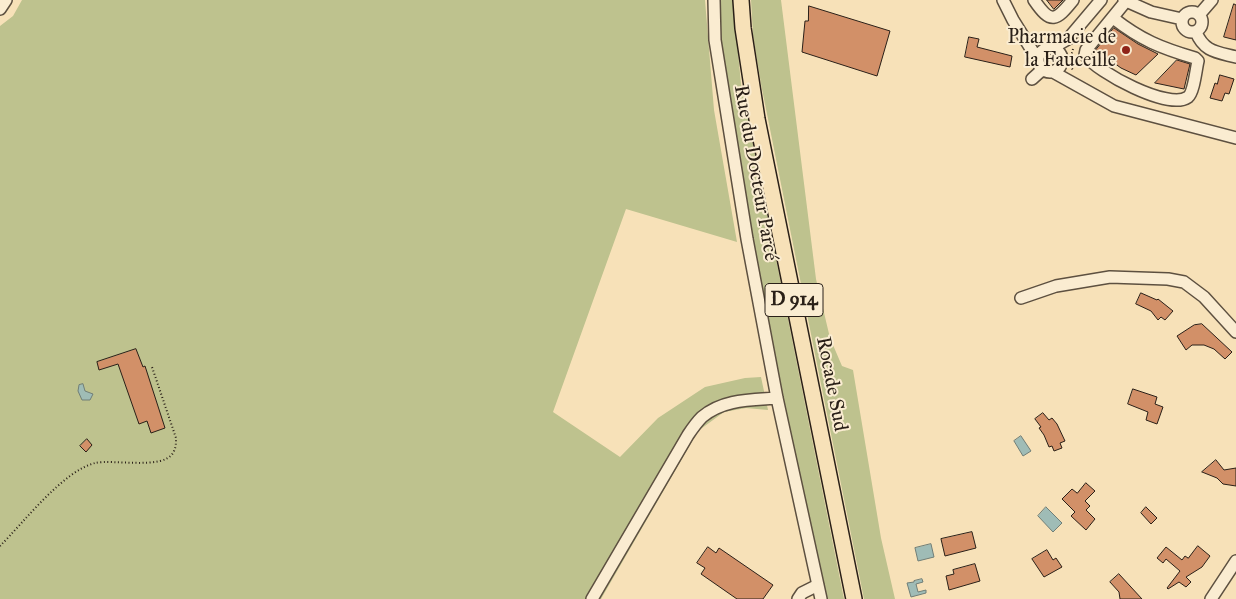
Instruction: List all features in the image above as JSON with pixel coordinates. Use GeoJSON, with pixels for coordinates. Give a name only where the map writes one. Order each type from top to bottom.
{"type":"FeatureCollection","features":[{"type":"Feature","properties":{"kind":"main road","name":"Rocade Sud"},"geometry":{"type":"LineString","coordinates":[[741,0],[757,119],[854,599]]}},
{"type":"Feature","properties":{"kind":"street"},"geometry":{"type":"LineString","coordinates":[[0,9],[6,0]]}},
{"type":"Feature","properties":{"kind":"street","name":"Rue du Docteur Parcé"},"geometry":{"type":"LineString","coordinates":[[714,0],[715,40],[747,239],[777,398],[821,599]]}},
{"type":"Feature","properties":{"kind":"street"},"geometry":{"type":"LineString","coordinates":[[1003,0],[1023,36],[1045,67],[1114,106],[1236,138]]}},
{"type":"Feature","properties":{"kind":"street"},"geometry":{"type":"LineString","coordinates":[[1034,0],[1048,16],[1055,18],[1060,16],[1073,0]]}},
{"type":"Feature","properties":{"kind":"street"},"geometry":{"type":"LineString","coordinates":[[1045,67],[1040,53],[1068,39],[1101,0]]}},
{"type":"Feature","properties":{"kind":"street"},"geometry":{"type":"LineString","coordinates":[[1199,15],[1212,0]]}},
{"type":"Feature","properties":{"kind":"street"},"geometry":{"type":"LineString","coordinates":[[1113,18],[1128,30],[1149,42],[1163,49],[1195,58],[1198,61],[1191,93],[1187,98],[1180,100],[1164,98],[1144,92],[1118,80],[1100,70],[1085,55],[1086,50],[1125,1],[1150,12],[1182,19]]}},
{"type":"Feature","properties":{"kind":"street"},"geometry":{"type":"LineString","coordinates":[[1189,12],[1193,12],[1202,18],[1202,24],[1196,32],[1186,31],[1182,26],[1182,19],[1189,12]]}},
{"type":"Feature","properties":{"kind":"street"},"geometry":{"type":"LineString","coordinates":[[1196,32],[1207,49],[1236,57]]}},
{"type":"Feature","properties":{"kind":"street"},"geometry":{"type":"LineString","coordinates":[[1023,36],[1049,49],[1058,51],[1070,74],[1086,90]]}},
{"type":"Feature","properties":{"kind":"street"},"geometry":{"type":"LineString","coordinates":[[1032,79],[1045,67],[1059,68],[1068,39]]}},
{"type":"Feature","properties":{"kind":"street"},"geometry":{"type":"LineString","coordinates":[[1021,298],[1056,286],[1110,277],[1168,279],[1184,282],[1204,297],[1236,332]]}},
{"type":"Feature","properties":{"kind":"street"},"geometry":{"type":"LineString","coordinates":[[592,599],[688,435],[701,418],[716,408],[734,402],[777,398]]}},
{"type":"Feature","properties":{"kind":"street"},"geometry":{"type":"LineString","coordinates":[[1211,599],[1236,561]]}},
{"type":"Feature","properties":{"kind":"street"},"geometry":{"type":"LineString","coordinates":[[798,599],[802,594],[818,585]]}},
{"type":"Feature","properties":{"kind":"path"},"geometry":{"type":"LineString","coordinates":[[1068,39],[1075,44],[1070,55],[1070,64],[1073,70]]}},
{"type":"Feature","properties":{"kind":"path"},"geometry":{"type":"LineString","coordinates":[[0,546],[69,476],[83,468],[106,461],[142,464],[168,458],[173,454],[176,447],[176,438],[152,367]]}},
{"type":"Feature","properties":{"kind":"green space"},"geometry":{"type":"Polygon","coordinates":[[[22,0],[705,0],[714,110],[737,242],[626,209],[553,412],[620,457],[658,418],[705,387],[745,378],[761,377],[768,410],[746,408],[724,412],[698,431],[601,599],[0,599],[0,26],[13,16],[22,0]]]}},
{"type":"Feature","properties":{"kind":"green space"},"geometry":{"type":"Polygon","coordinates":[[[719,0],[733,0],[741,84],[844,599],[826,599],[782,397],[752,238],[720,39],[719,0]]]}},
{"type":"Feature","properties":{"kind":"green space"},"geometry":{"type":"Polygon","coordinates":[[[751,0],[781,0],[816,279],[830,338],[842,366],[853,370],[881,538],[895,599],[864,599],[761,84],[753,35],[751,0]]]}},
{"type":"Feature","properties":{"kind":"water"},"geometry":{"type":"Polygon","coordinates":[[[83,384],[85,391],[93,394],[90,400],[82,400],[78,391],[79,385],[83,384]]]}},
{"type":"Feature","properties":{"kind":"water"},"geometry":{"type":"Polygon","coordinates":[[[1021,436],[1031,451],[1023,456],[1014,441],[1021,436]]]}},
{"type":"Feature","properties":{"kind":"water"},"geometry":{"type":"Polygon","coordinates":[[[1046,507],[1062,523],[1053,532],[1038,516],[1046,507]]]}},
{"type":"Feature","properties":{"kind":"water"},"geometry":{"type":"Polygon","coordinates":[[[931,544],[934,557],[918,561],[915,548],[931,544]]]}},
{"type":"Feature","properties":{"kind":"water"},"geometry":{"type":"Polygon","coordinates":[[[922,579],[923,582],[916,584],[918,592],[926,590],[926,593],[911,597],[907,583],[922,579]]]}},
{"type":"Feature","properties":{"kind":"building"},"geometry":{"type":"Polygon","coordinates":[[[1047,0],[1063,0],[1054,9],[1047,0]]]}},
{"type":"Feature","properties":{"kind":"building"},"geometry":{"type":"Polygon","coordinates":[[[1234,4],[1236,5],[1236,40],[1224,37],[1234,4]]]}},
{"type":"Feature","properties":{"kind":"building"},"geometry":{"type":"Polygon","coordinates":[[[809,6],[890,31],[877,76],[802,52],[805,21],[808,21],[809,6]]]}},
{"type":"Feature","properties":{"kind":"building","name":"Pharmacie de la Fauceille"},"geometry":{"type":"Polygon","coordinates":[[[1114,28],[1138,44],[1158,54],[1136,75],[1121,68],[1096,50],[1114,28]]]}},
{"type":"Feature","properties":{"kind":"building"},"geometry":{"type":"Polygon","coordinates":[[[969,37],[979,39],[977,47],[1012,56],[1010,67],[965,57],[969,37]]]}},
{"type":"Feature","properties":{"kind":"building"},"geometry":{"type":"Polygon","coordinates":[[[1177,60],[1190,64],[1184,89],[1155,83],[1177,60]]]}},
{"type":"Feature","properties":{"kind":"building"},"geometry":{"type":"Polygon","coordinates":[[[1220,75],[1234,79],[1229,94],[1225,93],[1222,101],[1210,98],[1220,75]]]}},
{"type":"Feature","properties":{"kind":"building"},"geometry":{"type":"Polygon","coordinates":[[[1141,293],[1158,299],[1173,311],[1165,320],[1161,317],[1158,320],[1151,311],[1136,304],[1141,293]]]}},
{"type":"Feature","properties":{"kind":"building"},"geometry":{"type":"Polygon","coordinates":[[[1202,324],[1232,352],[1225,359],[1214,349],[1204,345],[1192,345],[1186,350],[1177,336],[1194,325],[1202,324]]]}},
{"type":"Feature","properties":{"kind":"building"},"geometry":{"type":"Polygon","coordinates":[[[136,349],[143,367],[145,366],[165,428],[151,433],[147,421],[139,424],[118,364],[99,370],[97,362],[136,349]]]}},
{"type":"Feature","properties":{"kind":"building"},"geometry":{"type":"Polygon","coordinates":[[[1133,389],[1157,397],[1155,404],[1163,407],[1157,424],[1146,420],[1148,412],[1128,404],[1133,389]]]}},
{"type":"Feature","properties":{"kind":"building"},"geometry":{"type":"Polygon","coordinates":[[[1043,413],[1049,420],[1052,418],[1057,424],[1065,441],[1060,443],[1062,448],[1054,451],[1052,446],[1049,447],[1039,428],[1041,427],[1035,419],[1043,413]]]}},
{"type":"Feature","properties":{"kind":"building"},"geometry":{"type":"Polygon","coordinates":[[[87,439],[92,445],[86,452],[80,446],[87,439]]]}},
{"type":"Feature","properties":{"kind":"building"},"geometry":{"type":"Polygon","coordinates":[[[1216,460],[1224,470],[1236,468],[1236,486],[1223,484],[1217,478],[1202,472],[1216,460]]]}},
{"type":"Feature","properties":{"kind":"building"},"geometry":{"type":"Polygon","coordinates":[[[1086,483],[1095,491],[1085,501],[1090,506],[1086,510],[1095,519],[1086,530],[1071,516],[1075,512],[1062,499],[1072,489],[1077,493],[1086,483]]]}},
{"type":"Feature","properties":{"kind":"building"},"geometry":{"type":"Polygon","coordinates":[[[1146,507],[1157,518],[1151,524],[1141,513],[1146,507]]]}},
{"type":"Feature","properties":{"kind":"building"},"geometry":{"type":"Polygon","coordinates":[[[972,532],[976,548],[945,556],[941,539],[972,532]]]}},
{"type":"Feature","properties":{"kind":"building"},"geometry":{"type":"Polygon","coordinates":[[[1198,546],[1210,556],[1202,567],[1186,577],[1191,582],[1186,587],[1179,582],[1168,589],[1180,571],[1166,559],[1163,563],[1157,558],[1166,547],[1182,560],[1185,556],[1188,558],[1198,546]]]}},
{"type":"Feature","properties":{"kind":"building"},"geometry":{"type":"Polygon","coordinates":[[[708,547],[716,553],[719,548],[773,585],[763,599],[737,599],[701,574],[705,568],[697,563],[708,547]]]}},
{"type":"Feature","properties":{"kind":"building"},"geometry":{"type":"Polygon","coordinates":[[[1047,550],[1053,560],[1056,558],[1062,567],[1044,577],[1032,559],[1047,550]]]}},
{"type":"Feature","properties":{"kind":"building"},"geometry":{"type":"Polygon","coordinates":[[[975,564],[980,581],[949,590],[946,576],[954,574],[953,570],[975,564]]]}},
{"type":"Feature","properties":{"kind":"building"},"geometry":{"type":"Polygon","coordinates":[[[1119,574],[1142,599],[1120,599],[1119,592],[1110,582],[1119,574]]]}},
{"type":"Feature","properties":{"kind":"place","name":"Pharmacie de la Fauceille"},"geometry":{"type":"Point","coordinates":[1126,50]}}]}
